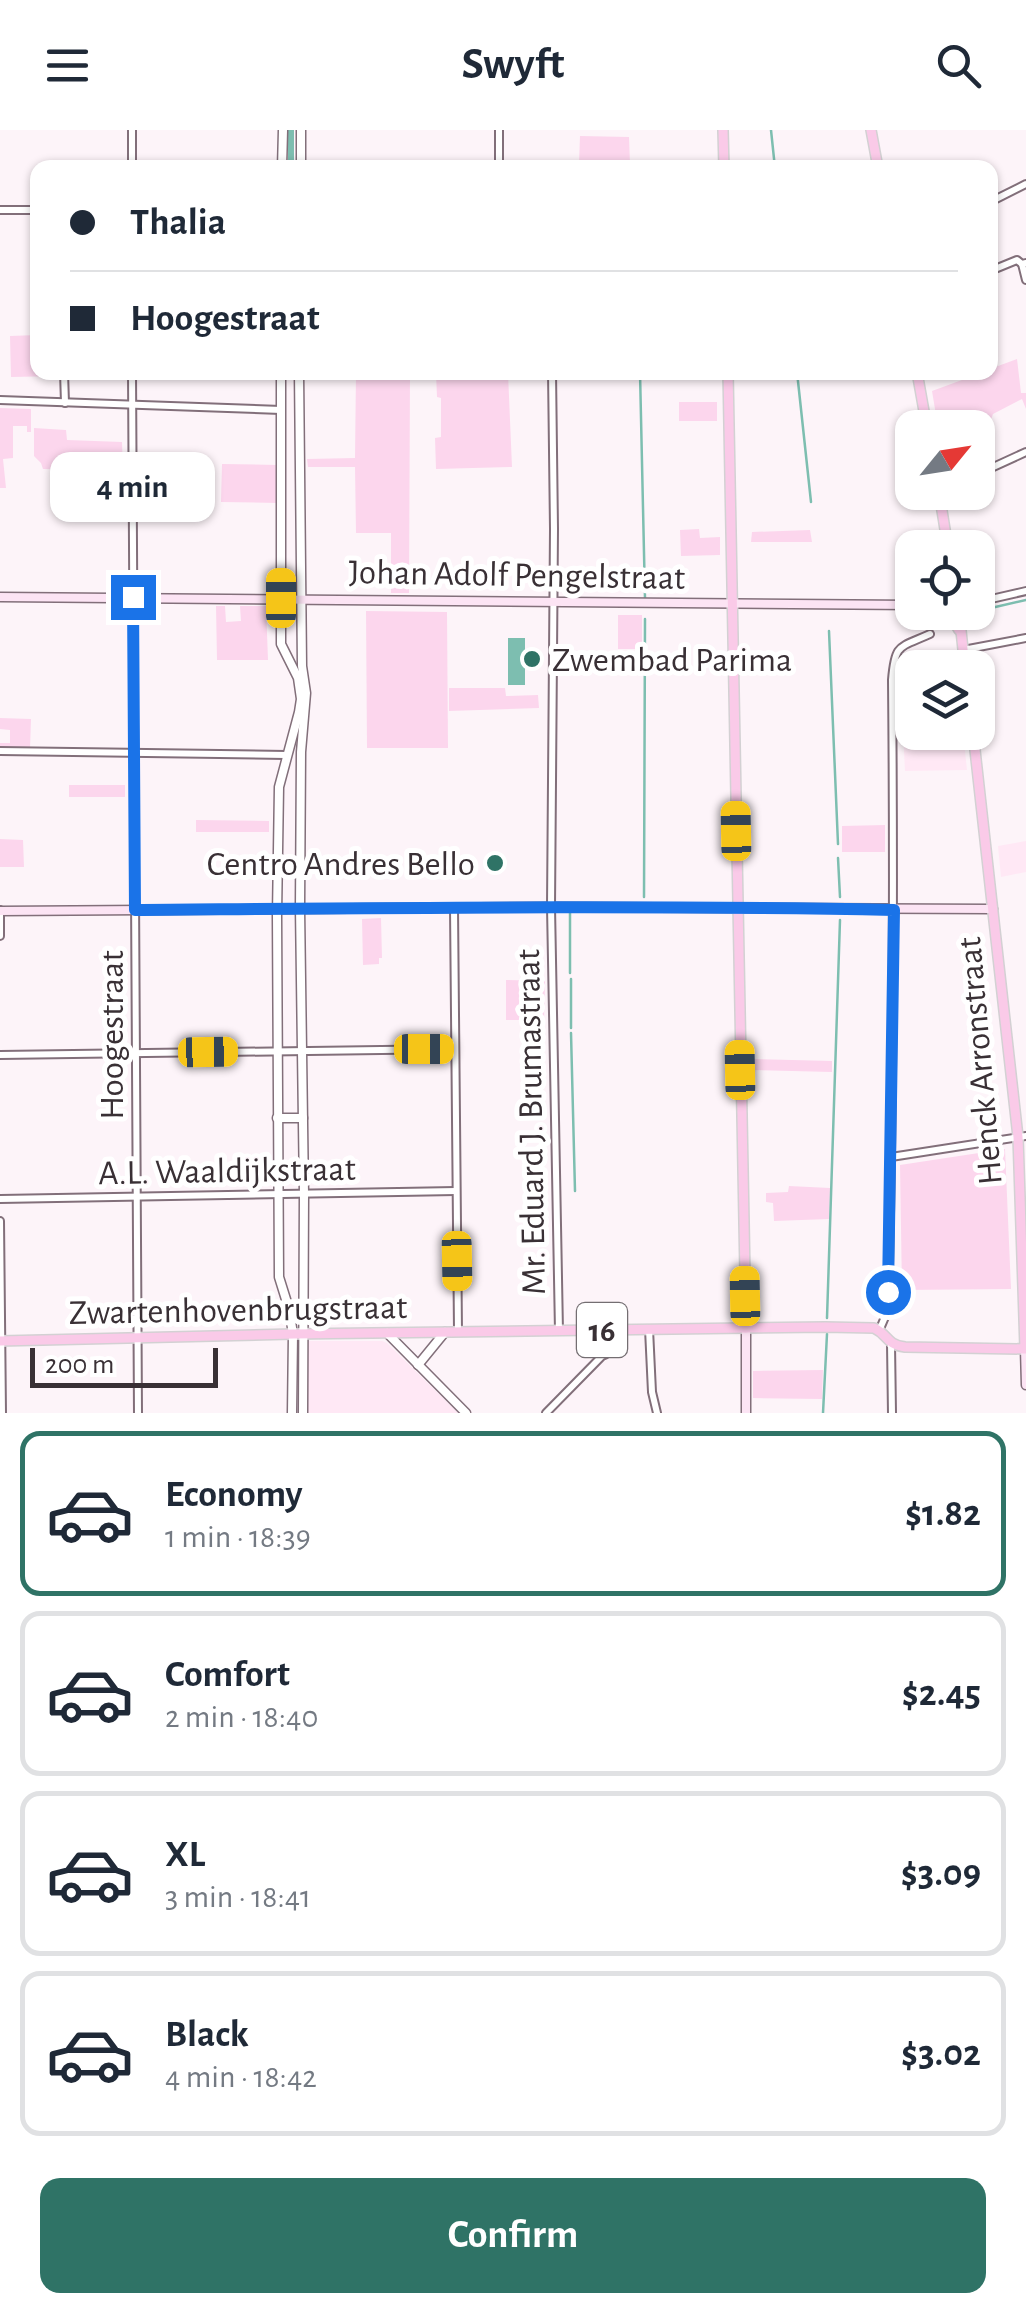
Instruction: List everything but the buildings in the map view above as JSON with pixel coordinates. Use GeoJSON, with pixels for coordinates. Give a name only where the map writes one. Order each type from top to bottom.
{"type":"FeatureCollection","features":[{"type":"Feature","properties":{"kind":"main road"},"geometry":{"type":"LineString","coordinates":[[724,130],[724,160]]}},
{"type":"Feature","properties":{"kind":"main road"},"geometry":{"type":"LineString","coordinates":[[871,130],[877,160]]}},
{"type":"Feature","properties":{"kind":"main road"},"geometry":{"type":"LineString","coordinates":[[728,380],[746,1413]]}},
{"type":"Feature","properties":{"kind":"main road"},"geometry":{"type":"LineString","coordinates":[[917,380],[923,410]]}},
{"type":"Feature","properties":{"kind":"main road","name":"Johan Adolf Pengelstraat"},"geometry":{"type":"LineString","coordinates":[[0,597],[895,606]]}},
{"type":"Feature","properties":{"kind":"main road"},"geometry":{"type":"LineString","coordinates":[[958,630],[962,637]]}},
{"type":"Feature","properties":{"kind":"main road"},"geometry":{"type":"LineString","coordinates":[[961,630],[963,650]]}},
{"type":"Feature","properties":{"kind":"main road","name":"Henck Arronstraat"},"geometry":{"type":"LineString","coordinates":[[975,750],[1022,1136],[1026,1385]]}},
{"type":"Feature","properties":{"kind":"main road"},"geometry":{"type":"LineString","coordinates":[[0,910],[993,909]]}},
{"type":"Feature","properties":{"kind":"main road","name":"Zwartenhovenbrugstraat"},"geometry":{"type":"LineString","coordinates":[[1,1341],[649,1329],[879,1331]]}},
{"type":"Feature","properties":{"kind":"main road"},"geometry":{"type":"LineString","coordinates":[[879,1331],[892,1344],[905,1347],[1026,1348]]}},
{"type":"Feature","properties":{"kind":"street"},"geometry":{"type":"LineString","coordinates":[[132,130],[132,160]]}},
{"type":"Feature","properties":{"kind":"street"},"geometry":{"type":"LineString","coordinates":[[282,160],[283,130]]}},
{"type":"Feature","properties":{"kind":"street"},"geometry":{"type":"LineString","coordinates":[[301,130],[301,160]]}},
{"type":"Feature","properties":{"kind":"street"},"geometry":{"type":"LineString","coordinates":[[499,130],[499,160]]}},
{"type":"Feature","properties":{"kind":"street"},"geometry":{"type":"LineString","coordinates":[[998,198],[1026,184]]}},
{"type":"Feature","properties":{"kind":"street"},"geometry":{"type":"LineString","coordinates":[[0,210],[30,210]]}},
{"type":"Feature","properties":{"kind":"street"},"geometry":{"type":"LineString","coordinates":[[998,268],[1016,260],[1024,264],[1026,280]]}},
{"type":"Feature","properties":{"kind":"street"},"geometry":{"type":"LineString","coordinates":[[64,380],[65,403]]}},
{"type":"Feature","properties":{"kind":"street","name":"Hoogestraat"},"geometry":{"type":"LineString","coordinates":[[132,380],[138,1413]]}},
{"type":"Feature","properties":{"kind":"street"},"geometry":{"type":"LineString","coordinates":[[281,380],[281,644],[298,678],[302,787],[304,1278],[292,1413]]}},
{"type":"Feature","properties":{"kind":"street"},"geometry":{"type":"LineString","coordinates":[[299,380],[302,666],[306,693],[279,787],[277,1118],[279,1276],[298,1334],[303,1413]]}},
{"type":"Feature","properties":{"kind":"street","name":"Mr. Eduard J. Brumastraat"},"geometry":{"type":"LineString","coordinates":[[552,380],[552,907],[559,1331]]}},
{"type":"Feature","properties":{"kind":"street"},"geometry":{"type":"LineString","coordinates":[[0,400],[281,410]]}},
{"type":"Feature","properties":{"kind":"street"},"geometry":{"type":"LineString","coordinates":[[995,466],[1026,452]]}},
{"type":"Feature","properties":{"kind":"street"},"geometry":{"type":"LineString","coordinates":[[281,514],[288,514],[299,502]]}},
{"type":"Feature","properties":{"kind":"street"},"geometry":{"type":"LineString","coordinates":[[995,598],[1026,591]]}},
{"type":"Feature","properties":{"kind":"street"},"geometry":{"type":"LineString","coordinates":[[879,1331],[888,1310],[894,910],[892,680],[899,648],[930,634]]}},
{"type":"Feature","properties":{"kind":"street"},"geometry":{"type":"LineString","coordinates":[[963,650],[1026,638]]}},
{"type":"Feature","properties":{"kind":"street"},"geometry":{"type":"LineString","coordinates":[[0,751],[286,755]]}},
{"type":"Feature","properties":{"kind":"street"},"geometry":{"type":"LineString","coordinates":[[279,787],[302,787]]}},
{"type":"Feature","properties":{"kind":"street"},"geometry":{"type":"LineString","coordinates":[[454,908],[458,1332]]}},
{"type":"Feature","properties":{"kind":"street"},"geometry":{"type":"LineString","coordinates":[[0,910],[0,936]]}},
{"type":"Feature","properties":{"kind":"street"},"geometry":{"type":"LineString","coordinates":[[0,1055],[454,1049]]}},
{"type":"Feature","properties":{"kind":"street"},"geometry":{"type":"LineString","coordinates":[[277,1118],[303,1118]]}},
{"type":"Feature","properties":{"kind":"street"},"geometry":{"type":"LineString","coordinates":[[891,1157],[1022,1136]]}},
{"type":"Feature","properties":{"kind":"street","name":"A.L. Waaldijkstraat"},"geometry":{"type":"LineString","coordinates":[[0,1198],[456,1190]]}},
{"type":"Feature","properties":{"kind":"street"},"geometry":{"type":"LineString","coordinates":[[0,1221],[2,1413]]}},
{"type":"Feature","properties":{"kind":"street"},"geometry":{"type":"LineString","coordinates":[[279,1276],[304,1278]]}},
{"type":"Feature","properties":{"kind":"street"},"geometry":{"type":"LineString","coordinates":[[649,1329],[652,1392],[658,1413]]}},
{"type":"Feature","properties":{"kind":"street"},"geometry":{"type":"LineString","coordinates":[[546,1413],[602,1356],[608,1344],[606,1330]]}},
{"type":"Feature","properties":{"kind":"street"},"geometry":{"type":"LineString","coordinates":[[602,1356],[612,1351],[618,1330]]}},
{"type":"Feature","properties":{"kind":"street"},"geometry":{"type":"LineString","coordinates":[[418,1365],[446,1332]]}},
{"type":"Feature","properties":{"kind":"street"},"geometry":{"type":"LineString","coordinates":[[388,1333],[466,1413]]}},
{"type":"Feature","properties":{"kind":"street"},"geometry":{"type":"LineString","coordinates":[[892,1344],[892,1413]]}},
{"type":"Feature","properties":{"kind":"shaded area"},"geometry":{"type":"Polygon","coordinates":[[[580,136],[629,137],[630,160],[579,160],[580,136]]]}},
{"type":"Feature","properties":{"kind":"shaded area"},"geometry":{"type":"Polygon","coordinates":[[[30,335],[30,377],[11,377],[10,336],[30,335]]]}},
{"type":"Feature","properties":{"kind":"shaded area"},"geometry":{"type":"Polygon","coordinates":[[[1017,359],[1026,409],[1022,399],[995,413],[935,410],[932,391],[962,380],[998,380],[998,366],[1017,359]]]}},
{"type":"Feature","properties":{"kind":"shaded area"},"geometry":{"type":"Polygon","coordinates":[[[356,380],[410,380],[409,593],[391,593],[391,533],[356,533],[355,467],[308,467],[307,459],[355,458],[356,380]]]}},
{"type":"Feature","properties":{"kind":"shaded area"},"geometry":{"type":"Polygon","coordinates":[[[436,380],[508,380],[512,467],[436,469],[435,438],[441,437],[441,398],[437,397],[436,380]]]}},
{"type":"Feature","properties":{"kind":"shaded area"},"geometry":{"type":"Polygon","coordinates":[[[679,402],[717,402],[717,421],[679,421],[679,402]]]}},
{"type":"Feature","properties":{"kind":"shaded area"},"geometry":{"type":"Polygon","coordinates":[[[0,408],[31,409],[31,432],[27,432],[27,426],[13,426],[13,458],[3,459],[6,488],[0,488],[0,408]]]}},
{"type":"Feature","properties":{"kind":"shaded area"},"geometry":{"type":"Polygon","coordinates":[[[34,428],[66,430],[67,440],[122,442],[123,471],[43,469],[34,456],[34,428]]]}},
{"type":"Feature","properties":{"kind":"shaded area"},"geometry":{"type":"Polygon","coordinates":[[[222,464],[277,465],[278,503],[221,502],[222,464]]]}},
{"type":"Feature","properties":{"kind":"shaded area"},"geometry":{"type":"Polygon","coordinates":[[[699,529],[700,538],[720,537],[720,555],[681,556],[680,530],[699,529]]]}},
{"type":"Feature","properties":{"kind":"shaded area"},"geometry":{"type":"Polygon","coordinates":[[[810,530],[812,542],[751,542],[752,532],[810,530]]]}},
{"type":"Feature","properties":{"kind":"shaded area"},"geometry":{"type":"Polygon","coordinates":[[[216,606],[225,606],[226,622],[241,621],[240,606],[266,606],[268,660],[217,660],[216,606]]]}},
{"type":"Feature","properties":{"kind":"shaded area"},"geometry":{"type":"Polygon","coordinates":[[[366,611],[447,612],[448,748],[367,748],[366,611]]]}},
{"type":"Feature","properties":{"kind":"shaded area"},"geometry":{"type":"Polygon","coordinates":[[[618,615],[642,615],[642,649],[618,649],[618,615]]]}},
{"type":"Feature","properties":{"kind":"shaded area"},"geometry":{"type":"Polygon","coordinates":[[[508,638],[525,638],[525,685],[508,685],[508,638]]]}},
{"type":"Feature","properties":{"kind":"shaded area"},"geometry":{"type":"Polygon","coordinates":[[[449,688],[505,688],[506,696],[538,695],[539,708],[449,711],[449,688]]]}},
{"type":"Feature","properties":{"kind":"shaded area"},"geometry":{"type":"Polygon","coordinates":[[[0,718],[31,719],[30,749],[0,749],[0,743],[10,743],[10,730],[0,729],[0,718]]]}},
{"type":"Feature","properties":{"kind":"shaded area"},"geometry":{"type":"Polygon","coordinates":[[[904,750],[965,750],[967,770],[905,771],[904,750]]]}},
{"type":"Feature","properties":{"kind":"shaded area"},"geometry":{"type":"Polygon","coordinates":[[[69,785],[125,785],[125,797],[69,797],[69,785]]]}},
{"type":"Feature","properties":{"kind":"shaded area"},"geometry":{"type":"Polygon","coordinates":[[[196,820],[269,821],[269,832],[196,832],[196,820]]]}},
{"type":"Feature","properties":{"kind":"shaded area"},"geometry":{"type":"Polygon","coordinates":[[[885,825],[885,852],[842,852],[842,826],[885,825]]]}},
{"type":"Feature","properties":{"kind":"shaded area"},"geometry":{"type":"Polygon","coordinates":[[[0,839],[23,840],[24,867],[0,867],[0,839]]]}},
{"type":"Feature","properties":{"kind":"shaded area"},"geometry":{"type":"Polygon","coordinates":[[[1026,841],[1026,872],[1001,877],[998,846],[1026,841]]]}},
{"type":"Feature","properties":{"kind":"shaded area"},"geometry":{"type":"Polygon","coordinates":[[[381,918],[382,958],[379,964],[363,965],[362,919],[381,918]]]}},
{"type":"Feature","properties":{"kind":"shaded area"},"geometry":{"type":"Polygon","coordinates":[[[506,980],[545,981],[544,1020],[506,1020],[506,980]]]}},
{"type":"Feature","properties":{"kind":"shaded area"},"geometry":{"type":"Polygon","coordinates":[[[749,1059],[832,1061],[832,1072],[749,1070],[749,1059]]]}},
{"type":"Feature","properties":{"kind":"shaded area"},"geometry":{"type":"Polygon","coordinates":[[[1005,1149],[1011,1289],[902,1290],[900,1165],[1005,1149]]]}},
{"type":"Feature","properties":{"kind":"shaded area"},"geometry":{"type":"Polygon","coordinates":[[[789,1186],[830,1188],[829,1219],[774,1221],[773,1203],[766,1202],[766,1193],[788,1192],[789,1186]]]}},
{"type":"Feature","properties":{"kind":"shaded area"},"geometry":{"type":"Polygon","coordinates":[[[305,1341],[387,1343],[458,1413],[305,1413],[305,1341]]]}},
{"type":"Feature","properties":{"kind":"shaded area"},"geometry":{"type":"Polygon","coordinates":[[[823,1370],[822,1399],[753,1398],[753,1371],[823,1370]]]}},
{"type":"Feature","properties":{"kind":"waterway"},"geometry":{"type":"LineString","coordinates":[[291,130],[291,160]]}},
{"type":"Feature","properties":{"kind":"waterway"},"geometry":{"type":"LineString","coordinates":[[771,130],[774,160]]}},
{"type":"Feature","properties":{"kind":"waterway"},"geometry":{"type":"LineString","coordinates":[[640,380],[645,598]]}},
{"type":"Feature","properties":{"kind":"waterway"},"geometry":{"type":"LineString","coordinates":[[798,380],[811,502]]}},
{"type":"Feature","properties":{"kind":"waterway"},"geometry":{"type":"LineString","coordinates":[[995,607],[1026,600]]}},
{"type":"Feature","properties":{"kind":"waterway"},"geometry":{"type":"LineString","coordinates":[[644,897],[645,619]]}},
{"type":"Feature","properties":{"kind":"waterway"},"geometry":{"type":"LineString","coordinates":[[829,631],[838,844]]}},
{"type":"Feature","properties":{"kind":"waterway"},"geometry":{"type":"LineString","coordinates":[[838,858],[840,897]]}},
{"type":"Feature","properties":{"kind":"waterway"},"geometry":{"type":"LineString","coordinates":[[570,912],[570,973]]}},
{"type":"Feature","properties":{"kind":"waterway"},"geometry":{"type":"LineString","coordinates":[[827,1318],[840,920]]}},
{"type":"Feature","properties":{"kind":"waterway"},"geometry":{"type":"LineString","coordinates":[[571,979],[571,1028]]}},
{"type":"Feature","properties":{"kind":"waterway"},"geometry":{"type":"LineString","coordinates":[[571,1033],[575,1191]]}},
{"type":"Feature","properties":{"kind":"waterway"},"geometry":{"type":"LineString","coordinates":[[823,1413],[827,1334]]}},
{"type":"Feature","properties":{"kind":"place","name":"Zwembad Parima"},"geometry":{"type":"Point","coordinates":[532,659]}},
{"type":"Feature","properties":{"kind":"place","name":"Centro Andres Bello"},"geometry":{"type":"Point","coordinates":[495,863]}},
{"type":"Feature","properties":{"kind":"route"},"geometry":{"type":"LineString","coordinates":[[133,597],[135,910],[894,910],[888,1292]]}}]}
